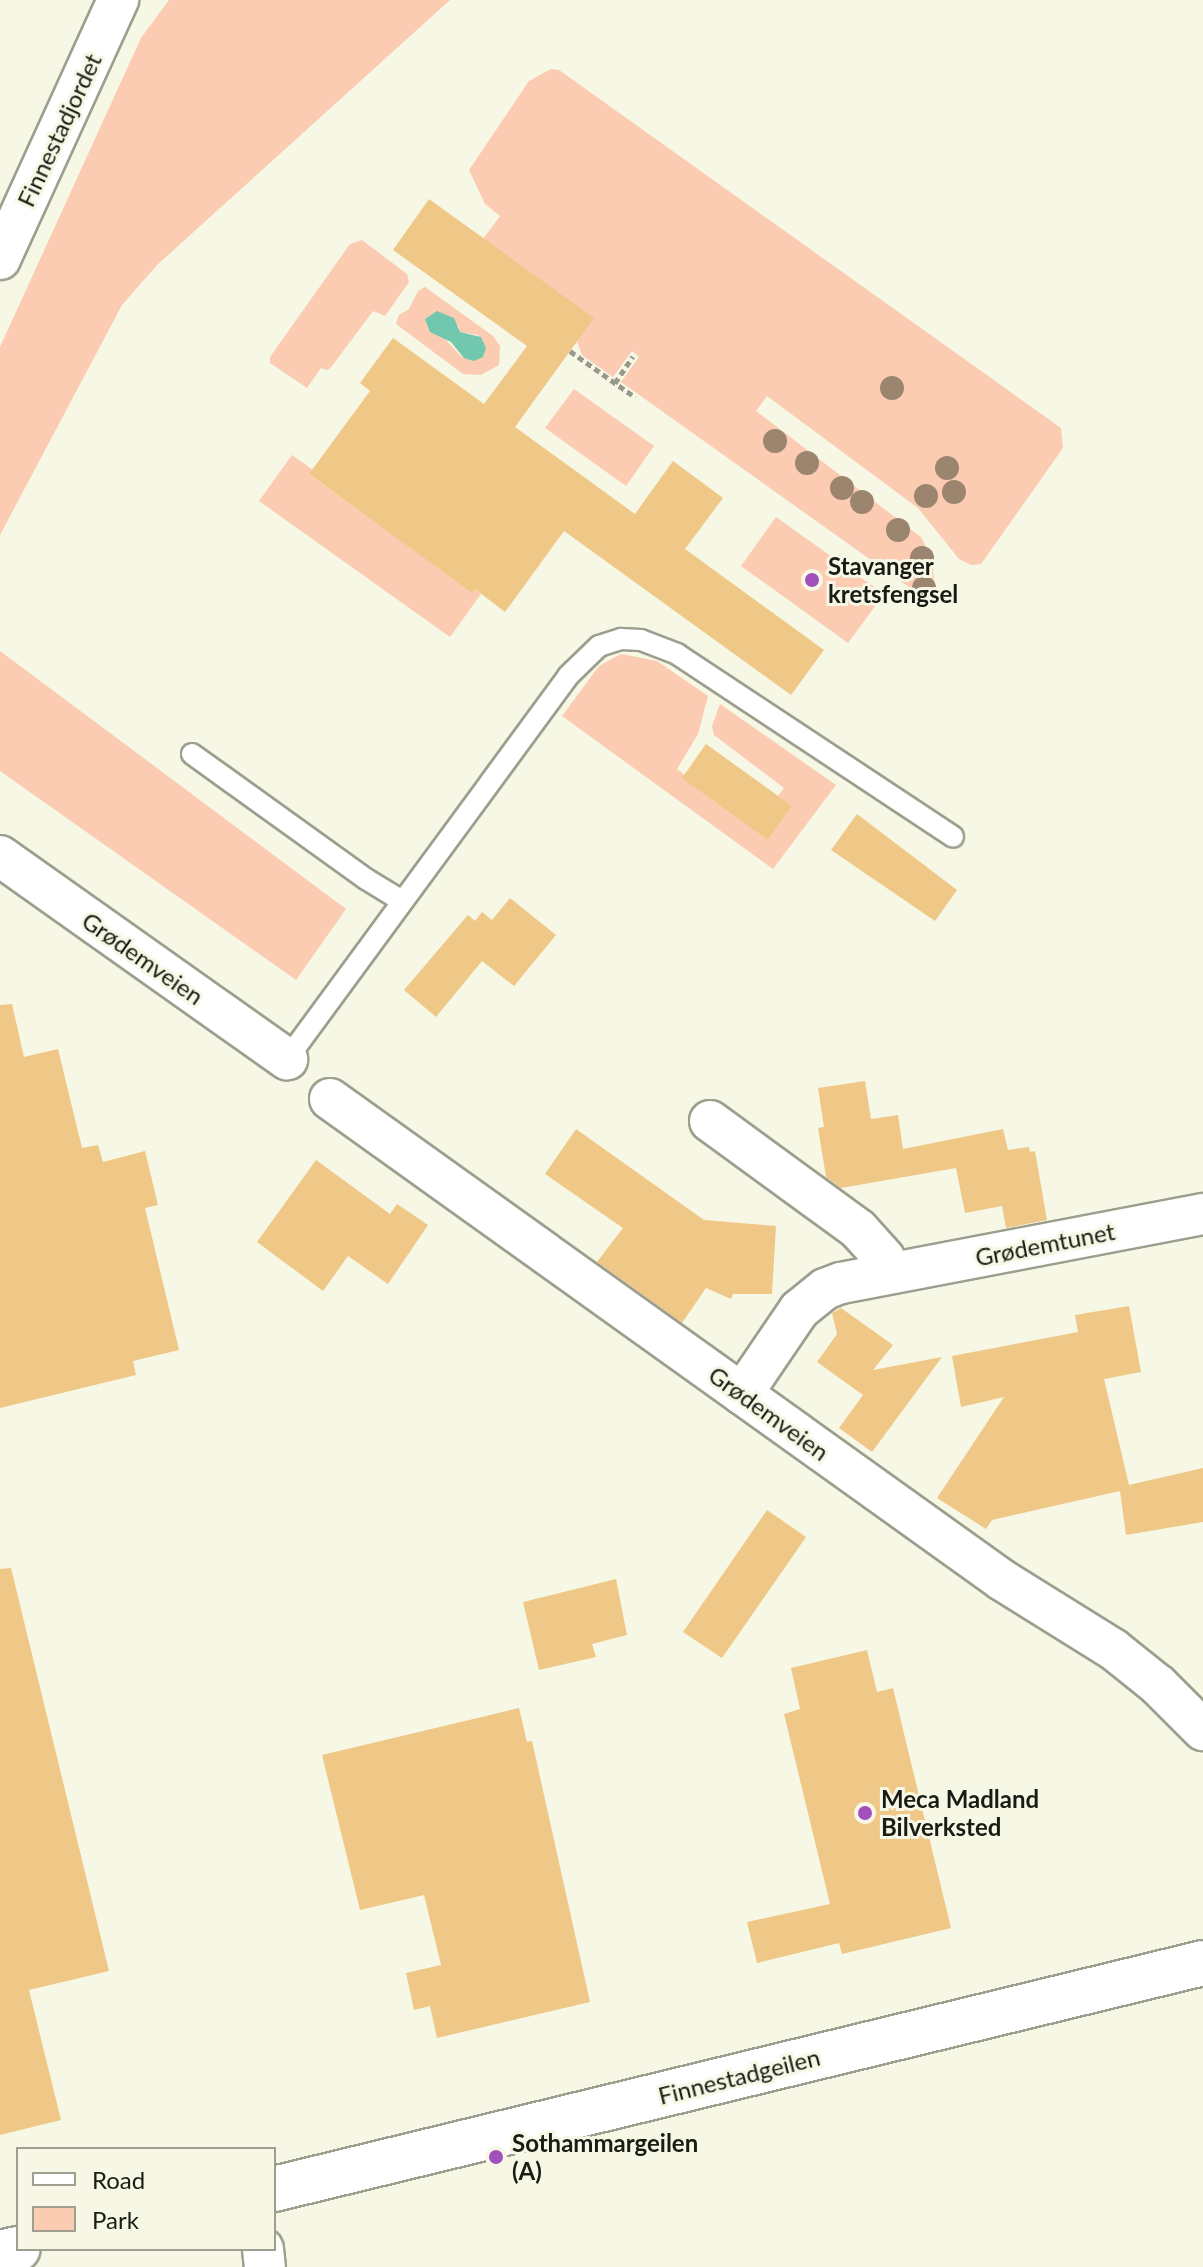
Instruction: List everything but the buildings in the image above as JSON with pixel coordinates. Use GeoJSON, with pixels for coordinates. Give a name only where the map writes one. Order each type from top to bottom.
{"type":"FeatureCollection","features":[{"type":"Feature","properties":{"kind":"main road","name":"Finnestadgeilen"},"geometry":{"type":"LineString","coordinates":[[276,2189],[1203,1963]]}},
{"type":"Feature","properties":{"kind":"street","name":"Finnestadjordet"},"geometry":{"type":"LineString","coordinates":[[0,259],[118,0]]}},
{"type":"Feature","properties":{"kind":"street","name":"Grødemveien"},"geometry":{"type":"LineString","coordinates":[[0,856],[287,1059]]}},
{"type":"Feature","properties":{"kind":"street","name":"Grødemveien"},"geometry":{"type":"LineString","coordinates":[[330,1099],[1002,1580],[1113,1649],[1158,1685],[1203,1730]]}},
{"type":"Feature","properties":{"kind":"street"},"geometry":{"type":"LineString","coordinates":[[710,1121],[858,1229],[884,1258],[887,1274]]}},
{"type":"Feature","properties":{"kind":"street","name":"Grødemtunet"},"geometry":{"type":"LineString","coordinates":[[742,1394],[811,1298],[841,1283],[1203,1214]]}},
{"type":"Feature","properties":{"kind":"lane"},"geometry":{"type":"LineString","coordinates":[[287,1059],[568,676],[599,646],[621,639],[641,640],[677,654],[953,837]]}},
{"type":"Feature","properties":{"kind":"lane"},"geometry":{"type":"LineString","coordinates":[[192,754],[366,879],[402,901]]}},
{"type":"Feature","properties":{"kind":"path"},"geometry":{"type":"LineString","coordinates":[[570,351],[635,397]]}},
{"type":"Feature","properties":{"kind":"path"},"geometry":{"type":"LineString","coordinates":[[615,383],[633,356]]}},
{"type":"Feature","properties":{"kind":"green space"},"geometry":{"type":"Polygon","coordinates":[[[169,0],[450,0],[157,265],[122,305],[0,535],[0,347],[141,38],[169,0]]]}},
{"type":"Feature","properties":{"kind":"green space"},"geometry":{"type":"Polygon","coordinates":[[[551,69],[559,70],[1061,428],[1063,448],[981,564],[971,565],[959,559],[918,508],[767,396],[756,411],[921,537],[933,561],[934,588],[930,602],[621,382],[639,357],[632,351],[613,377],[582,355],[577,341],[593,318],[483,239],[500,216],[485,204],[469,170],[529,81],[551,69]]]}},
{"type":"Feature","properties":{"kind":"green space"},"geometry":{"type":"Polygon","coordinates":[[[362,240],[407,274],[409,282],[385,316],[373,311],[332,366],[328,370],[321,368],[307,388],[270,363],[270,357],[350,244],[362,240]]]}},
{"type":"Feature","properties":{"kind":"green space"},"geometry":{"type":"Polygon","coordinates":[[[425,287],[493,336],[500,346],[499,365],[481,375],[463,374],[396,324],[399,315],[409,309],[418,291],[425,287]],[[458,325],[445,339],[464,358],[486,348],[478,335],[460,332],[458,325]]]}},
{"type":"Feature","properties":{"kind":"green space"},"geometry":{"type":"Polygon","coordinates":[[[574,389],[654,446],[626,486],[545,428],[574,389]]]}},
{"type":"Feature","properties":{"kind":"green space"},"geometry":{"type":"Polygon","coordinates":[[[292,455],[313,470],[310,475],[472,592],[475,589],[481,594],[450,637],[259,501],[292,455]]]}},
{"type":"Feature","properties":{"kind":"green space","name":"Stavanger kretsfengsel"},"geometry":{"type":"Polygon","coordinates":[[[776,517],[884,594],[848,643],[741,566],[776,517]]]}},
{"type":"Feature","properties":{"kind":"green space"},"geometry":{"type":"Polygon","coordinates":[[[0,651],[346,909],[296,980],[0,771],[0,651]]]}},
{"type":"Feature","properties":{"kind":"green space"},"geometry":{"type":"Polygon","coordinates":[[[621,654],[657,661],[708,696],[698,734],[677,769],[768,840],[792,806],[778,796],[784,788],[714,735],[712,726],[720,704],[836,785],[773,869],[562,716],[599,666],[621,654]]]}},
{"type":"Feature","properties":{"kind":"water"},"geometry":{"type":"Polygon","coordinates":[[[437,311],[454,318],[460,332],[481,337],[486,348],[483,357],[474,361],[464,358],[451,342],[430,332],[425,319],[437,311]]]}},
{"type":"Feature","properties":{"kind":"place","name":"Stavanger kretsfengsel"},"geometry":{"type":"Point","coordinates":[812,580]}},
{"type":"Feature","properties":{"kind":"place","name":"Meca Madland Bilverksted"},"geometry":{"type":"Point","coordinates":[865,1813]}},
{"type":"Feature","properties":{"kind":"place","name":"Sothammargeilen (A)"},"geometry":{"type":"Point","coordinates":[496,2157]}}]}
